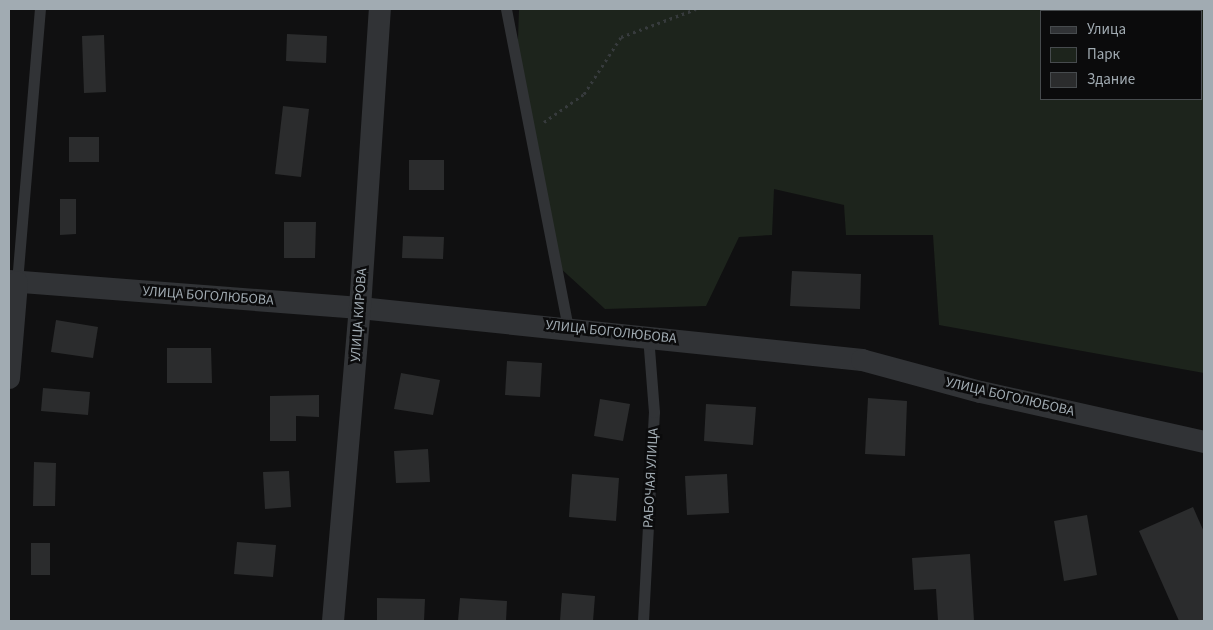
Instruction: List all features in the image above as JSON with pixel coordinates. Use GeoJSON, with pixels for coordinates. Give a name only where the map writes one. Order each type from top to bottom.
{"type":"FeatureCollection","features":[{"type":"Feature","properties":{"kind":"street","name":"УЛИЦА КИРОВА"},"geometry":{"type":"LineString","coordinates":[[333,621],[360,308],[380,9]]}},
{"type":"Feature","properties":{"kind":"street","name":"УЛИЦА БОГОЛЮБОВА"},"geometry":{"type":"LineString","coordinates":[[13,282],[360,308],[648,336],[862,360],[980,392],[1204,442]]}},
{"type":"Feature","properties":{"kind":"street"},"geometry":{"type":"LineString","coordinates":[[9,378],[13,282]]}},
{"type":"Feature","properties":{"kind":"lane"},"geometry":{"type":"LineString","coordinates":[[13,282],[40,9]]}},
{"type":"Feature","properties":{"kind":"lane"},"geometry":{"type":"LineString","coordinates":[[506,9],[568,328]]}},
{"type":"Feature","properties":{"kind":"lane","name":"РАБОЧАЯ УЛИЦА"},"geometry":{"type":"LineString","coordinates":[[643,621],[654,412],[648,336]]}},
{"type":"Feature","properties":{"kind":"path"},"geometry":{"type":"LineString","coordinates":[[531,131],[584,94],[621,37],[696,9]]}},
{"type":"Feature","properties":{"kind":"green space"},"geometry":{"type":"Polygon","coordinates":[[[519,9],[1204,9],[1204,373],[939,325],[933,235],[846,235],[844,205],[774,189],[772,235],[739,237],[706,306],[605,309],[558,266],[517,70],[519,9]]]}},
{"type":"Feature","properties":{"kind":"building"},"geometry":{"type":"Polygon","coordinates":[[[287,34],[327,36],[326,63],[286,61],[287,34]]]}},
{"type":"Feature","properties":{"kind":"building"},"geometry":{"type":"Polygon","coordinates":[[[104,35],[106,92],[84,93],[82,36],[104,35]]]}},
{"type":"Feature","properties":{"kind":"building"},"geometry":{"type":"Polygon","coordinates":[[[283,106],[309,109],[301,177],[275,174],[283,106]]]}},
{"type":"Feature","properties":{"kind":"building"},"geometry":{"type":"Polygon","coordinates":[[[69,137],[99,137],[99,162],[69,162],[69,137]]]}},
{"type":"Feature","properties":{"kind":"building"},"geometry":{"type":"Polygon","coordinates":[[[409,160],[444,160],[444,190],[409,190],[409,160]]]}},
{"type":"Feature","properties":{"kind":"building"},"geometry":{"type":"Polygon","coordinates":[[[60,199],[76,199],[76,234],[60,235],[60,199]]]}},
{"type":"Feature","properties":{"kind":"building"},"geometry":{"type":"Polygon","coordinates":[[[284,222],[316,222],[315,258],[284,258],[284,222]]]}},
{"type":"Feature","properties":{"kind":"building"},"geometry":{"type":"Polygon","coordinates":[[[403,236],[444,237],[443,259],[402,258],[403,236]]]}},
{"type":"Feature","properties":{"kind":"building"},"geometry":{"type":"Polygon","coordinates":[[[792,271],[861,274],[860,309],[790,306],[792,271]]]}},
{"type":"Feature","properties":{"kind":"building"},"geometry":{"type":"Polygon","coordinates":[[[56,320],[98,327],[93,358],[51,352],[56,320]]]}},
{"type":"Feature","properties":{"kind":"building"},"geometry":{"type":"Polygon","coordinates":[[[167,348],[211,348],[212,383],[167,383],[167,348]]]}},
{"type":"Feature","properties":{"kind":"building"},"geometry":{"type":"Polygon","coordinates":[[[507,361],[542,363],[540,397],[505,395],[507,361]]]}},
{"type":"Feature","properties":{"kind":"building"},"geometry":{"type":"Polygon","coordinates":[[[401,373],[440,380],[433,415],[394,409],[401,373]]]}},
{"type":"Feature","properties":{"kind":"building"},"geometry":{"type":"Polygon","coordinates":[[[43,388],[90,392],[88,415],[41,411],[43,388]]]}},
{"type":"Feature","properties":{"kind":"building"},"geometry":{"type":"Polygon","coordinates":[[[319,395],[319,417],[296,416],[296,441],[270,441],[270,396],[319,395]]]}},
{"type":"Feature","properties":{"kind":"building"},"geometry":{"type":"Polygon","coordinates":[[[868,398],[907,401],[905,456],[865,454],[868,398]]]}},
{"type":"Feature","properties":{"kind":"building"},"geometry":{"type":"Polygon","coordinates":[[[600,399],[630,404],[623,441],[594,436],[600,399]]]}},
{"type":"Feature","properties":{"kind":"building"},"geometry":{"type":"Polygon","coordinates":[[[706,404],[756,407],[753,445],[704,441],[706,404]]]}},
{"type":"Feature","properties":{"kind":"building"},"geometry":{"type":"Polygon","coordinates":[[[428,449],[430,482],[396,483],[394,451],[428,449]]]}},
{"type":"Feature","properties":{"kind":"building"},"geometry":{"type":"Polygon","coordinates":[[[34,462],[56,463],[55,506],[33,506],[34,462]]]}},
{"type":"Feature","properties":{"kind":"building"},"geometry":{"type":"Polygon","coordinates":[[[289,471],[291,507],[265,509],[263,472],[289,471]]]}},
{"type":"Feature","properties":{"kind":"building"},"geometry":{"type":"Polygon","coordinates":[[[572,474],[619,478],[616,521],[569,517],[572,474]]]}},
{"type":"Feature","properties":{"kind":"building"},"geometry":{"type":"Polygon","coordinates":[[[727,474],[729,513],[687,515],[685,476],[727,474]]]}},
{"type":"Feature","properties":{"kind":"building"},"geometry":{"type":"Polygon","coordinates":[[[1193,507],[1204,532],[1204,621],[1179,621],[1139,531],[1193,507]]]}},
{"type":"Feature","properties":{"kind":"building"},"geometry":{"type":"Polygon","coordinates":[[[1087,515],[1097,575],[1064,581],[1054,521],[1087,515]]]}},
{"type":"Feature","properties":{"kind":"building"},"geometry":{"type":"Polygon","coordinates":[[[237,542],[276,545],[273,577],[234,574],[237,542]]]}},
{"type":"Feature","properties":{"kind":"building"},"geometry":{"type":"Polygon","coordinates":[[[31,543],[50,543],[50,575],[31,575],[31,543]]]}},
{"type":"Feature","properties":{"kind":"building"},"geometry":{"type":"Polygon","coordinates":[[[970,554],[974,621],[938,621],[936,589],[914,590],[912,558],[970,554]]]}},
{"type":"Feature","properties":{"kind":"building"},"geometry":{"type":"Polygon","coordinates":[[[562,593],[595,596],[593,621],[560,621],[562,593]]]}},
{"type":"Feature","properties":{"kind":"building"},"geometry":{"type":"Polygon","coordinates":[[[377,598],[425,599],[424,621],[377,621],[377,598]]]}},
{"type":"Feature","properties":{"kind":"building"},"geometry":{"type":"Polygon","coordinates":[[[460,598],[507,601],[506,621],[458,621],[460,598]]]}}]}
